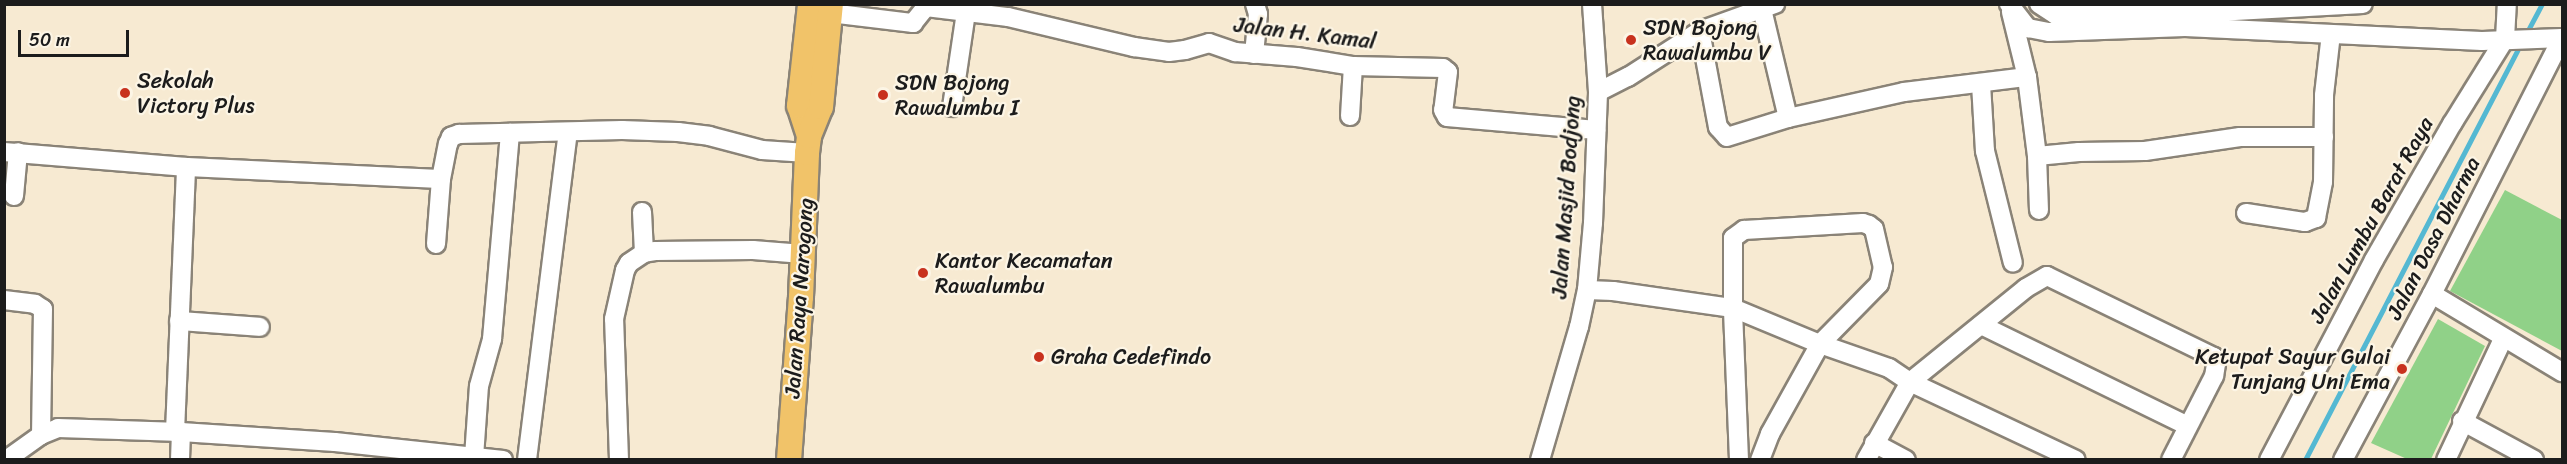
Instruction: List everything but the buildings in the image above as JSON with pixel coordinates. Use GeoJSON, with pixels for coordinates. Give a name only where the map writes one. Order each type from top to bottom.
{"type":"FeatureCollection","features":[{"type":"Feature","properties":{"kind":"main road","name":"Jalan Raya Narogong"},"geometry":{"type":"LineString","coordinates":[[789,459],[808,145],[799,106],[824,7]]}},
{"type":"Feature","properties":{"kind":"street"},"geometry":{"type":"LineString","coordinates":[[1254,54],[1258,14],[1255,4]]}},
{"type":"Feature","properties":{"kind":"street","name":"Jalan Masjid Bodjong"},"geometry":{"type":"LineString","coordinates":[[1540,459],[1579,327],[1587,290],[1593,223],[1598,92],[1592,4]]}},
{"type":"Feature","properties":{"kind":"street"},"geometry":{"type":"LineString","coordinates":[[2009,4],[2028,28],[2049,32],[2185,27],[2482,41],[2562,38]]}},
{"type":"Feature","properties":{"kind":"street"},"geometry":{"type":"LineString","coordinates":[[2009,4],[2027,77],[2037,156],[2039,210]]}},
{"type":"Feature","properties":{"kind":"street"},"geometry":{"type":"LineString","coordinates":[[2039,4],[2056,15],[2180,14],[2363,4]]}},
{"type":"Feature","properties":{"kind":"street","name":"Jalan Lumbu Barat Raya"},"geometry":{"type":"LineString","coordinates":[[2269,459],[2374,260],[2452,124],[2511,39],[2507,4]]}},
{"type":"Feature","properties":{"kind":"street","name":"Jalan H. Kamal"},"geometry":{"type":"LineString","coordinates":[[824,7],[913,23],[926,7],[1008,17],[1134,47],[1169,52],[1209,43],[1235,52],[1353,66],[1446,69],[1448,72],[1443,110],[1450,118],[1596,130]]}},
{"type":"Feature","properties":{"kind":"street"},"geometry":{"type":"LineString","coordinates":[[1598,92],[1628,78],[1700,31],[1769,7],[1788,118]]}},
{"type":"Feature","properties":{"kind":"street"},"geometry":{"type":"LineString","coordinates":[[952,107],[966,12]]}},
{"type":"Feature","properties":{"kind":"street"},"geometry":{"type":"LineString","coordinates":[[1700,31],[1721,133],[1727,136],[1735,136],[1788,118],[1904,92],[2027,77]]}},
{"type":"Feature","properties":{"kind":"street"},"geometry":{"type":"LineString","coordinates":[[2246,213],[2298,222],[2316,218],[2323,182],[2324,95],[2331,34]]}},
{"type":"Feature","properties":{"kind":"street","name":"Jalan Dasa Dharma"},"geometry":{"type":"LineString","coordinates":[[2343,459],[2432,294],[2562,38]]}},
{"type":"Feature","properties":{"kind":"street"},"geometry":{"type":"LineString","coordinates":[[1350,116],[1353,66]]}},
{"type":"Feature","properties":{"kind":"street"},"geometry":{"type":"LineString","coordinates":[[1981,84],[1985,151],[2013,263]]}},
{"type":"Feature","properties":{"kind":"street"},"geometry":{"type":"LineString","coordinates":[[436,244],[441,179],[451,137],[459,134],[678,132],[709,136],[762,150],[808,145]]}},
{"type":"Feature","properties":{"kind":"street"},"geometry":{"type":"LineString","coordinates":[[474,457],[479,386],[492,339],[510,133]]}},
{"type":"Feature","properties":{"kind":"street"},"geometry":{"type":"LineString","coordinates":[[526,459],[568,133]]}},
{"type":"Feature","properties":{"kind":"street"},"geometry":{"type":"LineString","coordinates":[[2037,156],[2079,152],[2145,151],[2240,137],[2324,137]]}},
{"type":"Feature","properties":{"kind":"street"},"geometry":{"type":"LineString","coordinates":[[14,196],[11,152],[186,167],[441,179]]}},
{"type":"Feature","properties":{"kind":"street"},"geometry":{"type":"LineString","coordinates":[[180,459],[178,432],[179,321],[186,167]]}},
{"type":"Feature","properties":{"kind":"street"},"geometry":{"type":"LineString","coordinates":[[642,212],[644,253]]}},
{"type":"Feature","properties":{"kind":"street"},"geometry":{"type":"LineString","coordinates":[[1739,459],[1733,308],[1733,238],[1743,230],[1863,223],[1874,229],[1883,267],[1879,284],[1820,344],[1770,434],[1760,459]]}},
{"type":"Feature","properties":{"kind":"street"},"geometry":{"type":"LineString","coordinates":[[620,459],[614,319],[625,270],[629,263],[644,253],[753,250],[803,254]]}},
{"type":"Feature","properties":{"kind":"street"},"geometry":{"type":"LineString","coordinates":[[1866,459],[1910,381],[2026,288],[2047,276],[2214,357],[2216,364],[2214,376],[2171,459]]}},
{"type":"Feature","properties":{"kind":"street"},"geometry":{"type":"LineString","coordinates":[[1587,290],[1613,291],[1733,308],[1820,344],[1889,368],[1910,381],[2076,459]]}},
{"type":"Feature","properties":{"kind":"street"},"geometry":{"type":"LineString","coordinates":[[2432,294],[2503,339],[2562,372]]}},
{"type":"Feature","properties":{"kind":"street"},"geometry":{"type":"LineString","coordinates":[[4,300],[35,303],[43,309],[41,435]]}},
{"type":"Feature","properties":{"kind":"street"},"geometry":{"type":"LineString","coordinates":[[179,321],[260,327]]}},
{"type":"Feature","properties":{"kind":"street"},"geometry":{"type":"LineString","coordinates":[[1980,325],[2188,426]]}},
{"type":"Feature","properties":{"kind":"street"},"geometry":{"type":"LineString","coordinates":[[2446,459],[2503,339]]}},
{"type":"Feature","properties":{"kind":"street"},"geometry":{"type":"LineString","coordinates":[[2462,422],[2534,459]]}},
{"type":"Feature","properties":{"kind":"street"},"geometry":{"type":"LineString","coordinates":[[6,459],[41,435],[58,428],[178,432],[335,442],[442,457],[503,459]]}},
{"type":"Feature","properties":{"kind":"street"},"geometry":{"type":"LineString","coordinates":[[1874,443],[1906,459]]}},
{"type":"Feature","properties":{"kind":"green space"},"geometry":{"type":"Polygon","coordinates":[[[2505,190],[2562,220],[2562,351],[2450,291],[2505,190]]]}},
{"type":"Feature","properties":{"kind":"green space"},"geometry":{"type":"Polygon","coordinates":[[[2438,319],[2485,346],[2431,459],[2407,459],[2371,443],[2438,319]]]}},
{"type":"Feature","properties":{"kind":"waterway"},"geometry":{"type":"LineString","coordinates":[[2526,34],[2542,4]]}},
{"type":"Feature","properties":{"kind":"waterway"},"geometry":{"type":"LineString","coordinates":[[2305,460],[2521,44]]}},
{"type":"Feature","properties":{"kind":"place","name":"SDN Bojong Rawalumbu V"},"geometry":{"type":"Point","coordinates":[1631,40]}},
{"type":"Feature","properties":{"kind":"place","name":"Sekolah Victory Plus"},"geometry":{"type":"Point","coordinates":[125,93]}},
{"type":"Feature","properties":{"kind":"place","name":"SDN Bojong Rawalumbu I"},"geometry":{"type":"Point","coordinates":[883,95]}},
{"type":"Feature","properties":{"kind":"place","name":"Kantor Kecamatan Rawalumbu"},"geometry":{"type":"Point","coordinates":[923,273]}},
{"type":"Feature","properties":{"kind":"place","name":"Graha Cedefindo"},"geometry":{"type":"Point","coordinates":[1039,357]}},
{"type":"Feature","properties":{"kind":"place","name":"Ketupat Sayur Gulai Tunjang Uni Ema"},"geometry":{"type":"Point","coordinates":[2402,369]}}]}
